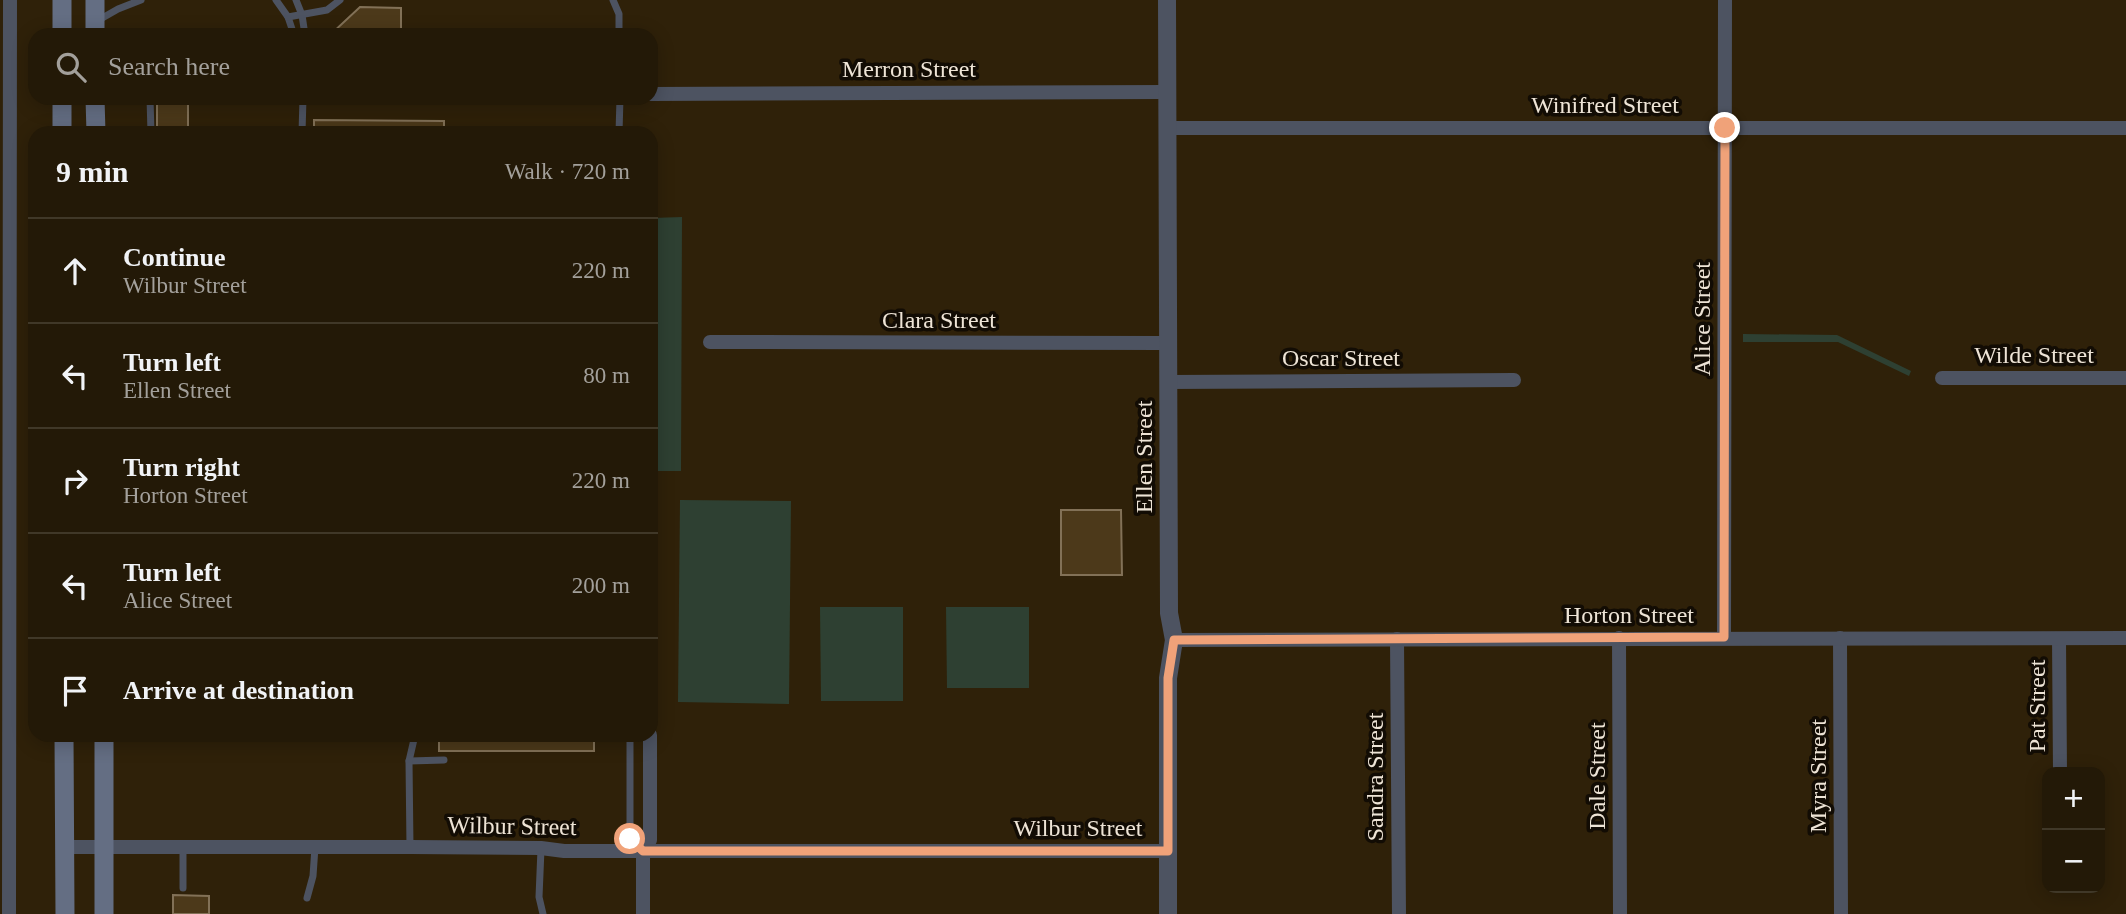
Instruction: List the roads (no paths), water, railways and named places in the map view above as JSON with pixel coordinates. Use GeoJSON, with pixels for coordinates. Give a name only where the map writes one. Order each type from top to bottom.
{"type":"FeatureCollection","features":[{"type":"Feature","properties":{"kind":"main road"},"geometry":{"type":"LineString","coordinates":[[62,0],[62,28]]}},
{"type":"Feature","properties":{"kind":"main road"},"geometry":{"type":"LineString","coordinates":[[95,0],[95,28]]}},
{"type":"Feature","properties":{"kind":"main road"},"geometry":{"type":"LineString","coordinates":[[62,105],[62,126]]}},
{"type":"Feature","properties":{"kind":"main road"},"geometry":{"type":"LineString","coordinates":[[96,105],[96,126]]}},
{"type":"Feature","properties":{"kind":"main road"},"geometry":{"type":"LineString","coordinates":[[64,742],[65,914]]}},
{"type":"Feature","properties":{"kind":"main road"},"geometry":{"type":"LineString","coordinates":[[104,742],[104,914]]}},
{"type":"Feature","properties":{"kind":"street"},"geometry":{"type":"LineString","coordinates":[[9,914],[5,179],[10,0]]}},
{"type":"Feature","properties":{"kind":"street","name":"Ellen Street"},"geometry":{"type":"LineString","coordinates":[[1167,0],[1169,613],[1174,640],[1168,678],[1168,914]]}},
{"type":"Feature","properties":{"kind":"street","name":"Alice Street"},"geometry":{"type":"LineString","coordinates":[[1724,637],[1725,0]]}},
{"type":"Feature","properties":{"kind":"street","name":"Merron Street"},"geometry":{"type":"LineString","coordinates":[[658,93],[1167,92]]}},
{"type":"Feature","properties":{"kind":"street","name":"Winifred Street"},"geometry":{"type":"LineString","coordinates":[[1168,128],[2126,128]]}},
{"type":"Feature","properties":{"kind":"street","name":"Clara Street"},"geometry":{"type":"LineString","coordinates":[[710,342],[1168,344]]}},
{"type":"Feature","properties":{"kind":"street","name":"Wilde Street"},"geometry":{"type":"LineString","coordinates":[[1942,378],[2126,378]]}},
{"type":"Feature","properties":{"kind":"street","name":"Oscar Street"},"geometry":{"type":"LineString","coordinates":[[1168,382],[1514,380]]}},
{"type":"Feature","properties":{"kind":"street","name":"Dale Street"},"geometry":{"type":"LineString","coordinates":[[1619,638],[1620,914]]}},
{"type":"Feature","properties":{"kind":"street","name":"Myra Street"},"geometry":{"type":"LineString","coordinates":[[1840,638],[1841,914]]}},
{"type":"Feature","properties":{"kind":"street","name":"Horton Street"},"geometry":{"type":"LineString","coordinates":[[1174,640],[2126,638]]}},
{"type":"Feature","properties":{"kind":"street","name":"Sandra Street"},"geometry":{"type":"LineString","coordinates":[[1397,639],[1399,914]]}},
{"type":"Feature","properties":{"kind":"street","name":"Pat Street"},"geometry":{"type":"LineString","coordinates":[[2059,639],[2060,767]]}},
{"type":"Feature","properties":{"kind":"street"},"geometry":{"type":"LineString","coordinates":[[643,914],[643,851],[650,840],[650,742]]}},
{"type":"Feature","properties":{"kind":"street","name":"Wilbur Street"},"geometry":{"type":"LineString","coordinates":[[65,847],[541,848],[564,851],[1168,851]]}},
{"type":"Feature","properties":{"kind":"lane"},"geometry":{"type":"LineString","coordinates":[[96,28],[118,9],[141,0]]}},
{"type":"Feature","properties":{"kind":"lane"},"geometry":{"type":"LineString","coordinates":[[276,0],[288,17],[292,28]]}},
{"type":"Feature","properties":{"kind":"lane"},"geometry":{"type":"LineString","coordinates":[[296,0],[304,28]]}},
{"type":"Feature","properties":{"kind":"lane"},"geometry":{"type":"LineString","coordinates":[[288,17],[327,10],[340,0]]}},
{"type":"Feature","properties":{"kind":"lane"},"geometry":{"type":"LineString","coordinates":[[613,0],[619,13],[619,28]]}},
{"type":"Feature","properties":{"kind":"lane"},"geometry":{"type":"LineString","coordinates":[[150,105],[151,126]]}},
{"type":"Feature","properties":{"kind":"lane"},"geometry":{"type":"LineString","coordinates":[[302,126],[303,105]]}},
{"type":"Feature","properties":{"kind":"lane"},"geometry":{"type":"LineString","coordinates":[[619,126],[620,105]]}},
{"type":"Feature","properties":{"kind":"lane"},"geometry":{"type":"LineString","coordinates":[[410,847],[409,761],[413,742]]}},
{"type":"Feature","properties":{"kind":"lane"},"geometry":{"type":"LineString","coordinates":[[630,742],[630,839],[643,851]]}},
{"type":"Feature","properties":{"kind":"lane"},"geometry":{"type":"LineString","coordinates":[[409,761],[444,760]]}},
{"type":"Feature","properties":{"kind":"lane"},"geometry":{"type":"LineString","coordinates":[[183,847],[183,888]]}},
{"type":"Feature","properties":{"kind":"lane"},"geometry":{"type":"LineString","coordinates":[[307,898],[313,876],[315,847]]}},
{"type":"Feature","properties":{"kind":"lane"},"geometry":{"type":"LineString","coordinates":[[541,848],[540,897],[543,914]]}}]}
